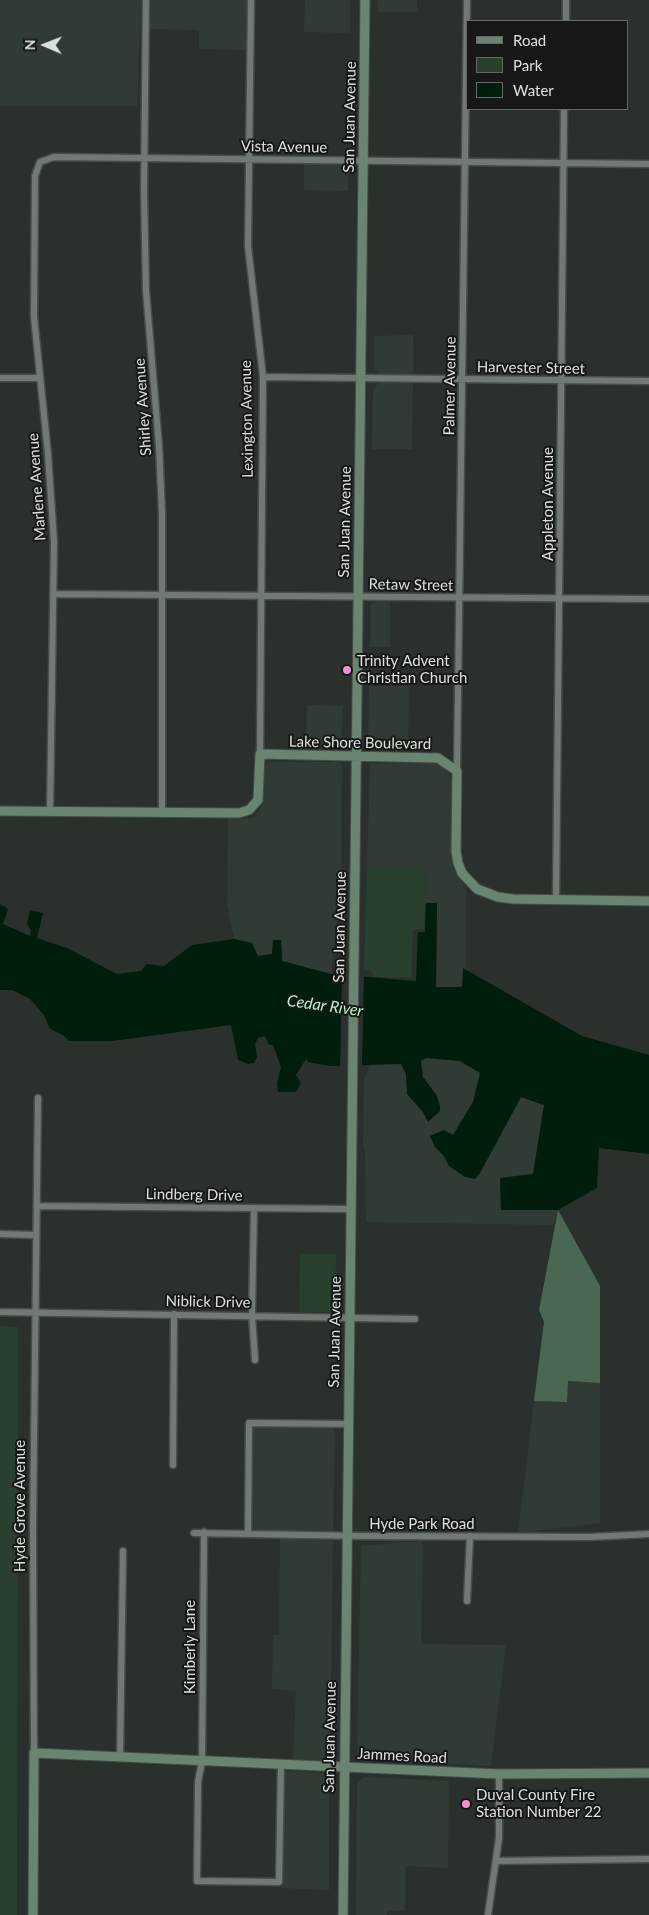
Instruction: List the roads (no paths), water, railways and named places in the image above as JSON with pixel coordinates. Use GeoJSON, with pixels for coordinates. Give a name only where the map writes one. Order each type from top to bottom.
{"type":"FeatureCollection","features":[{"type":"Feature","properties":{"kind":"main road","name":"San Juan Avenue"},"geometry":{"type":"LineString","coordinates":[[343,1915],[365,0]]}},
{"type":"Feature","properties":{"kind":"main road","name":"Lexington Avenue"},"geometry":{"type":"LineString","coordinates":[[162,812],[238,813],[253,807],[259,793],[260,754]]}},
{"type":"Feature","properties":{"kind":"main road","name":"Lake Shore Boulevard"},"geometry":{"type":"LineString","coordinates":[[260,754],[438,758],[457,772]]}},
{"type":"Feature","properties":{"kind":"main road"},"geometry":{"type":"LineString","coordinates":[[457,772],[456,851],[459,865],[469,882],[477,890],[498,897],[649,901]]}},
{"type":"Feature","properties":{"kind":"main road"},"geometry":{"type":"LineString","coordinates":[[0,811],[162,812]]}},
{"type":"Feature","properties":{"kind":"main road","name":"Jammes Road"},"geometry":{"type":"LineString","coordinates":[[34,1753],[499,1774],[649,1773]]}},
{"type":"Feature","properties":{"kind":"main road","name":"Hyde Grove Avenue"},"geometry":{"type":"LineString","coordinates":[[34,1753],[34,1915]]}},
{"type":"Feature","properties":{"kind":"street","name":"Shirley Avenue"},"geometry":{"type":"LineString","coordinates":[[146,0],[144,158],[146,291],[160,465],[162,812]]}},
{"type":"Feature","properties":{"kind":"street","name":"Lexington Avenue"},"geometry":{"type":"LineString","coordinates":[[251,0],[248,246],[263,378],[260,754]]}},
{"type":"Feature","properties":{"kind":"street","name":"Palmer Avenue"},"geometry":{"type":"LineString","coordinates":[[457,772],[467,0]]}},
{"type":"Feature","properties":{"kind":"street"},"geometry":{"type":"LineString","coordinates":[[566,0],[566,20]]}},
{"type":"Feature","properties":{"kind":"street","name":"Appleton Avenue"},"geometry":{"type":"LineString","coordinates":[[556,899],[564,110]]}},
{"type":"Feature","properties":{"kind":"street","name":"Vista Avenue"},"geometry":{"type":"LineString","coordinates":[[40,162],[54,157],[649,164]]}},
{"type":"Feature","properties":{"kind":"street","name":"Marlene Avenue"},"geometry":{"type":"LineString","coordinates":[[40,162],[35,176],[34,317],[38,378],[52,509],[53,594],[50,812]]}},
{"type":"Feature","properties":{"kind":"street"},"geometry":{"type":"LineString","coordinates":[[0,378],[38,378]]}},
{"type":"Feature","properties":{"kind":"street","name":"Harvester Street"},"geometry":{"type":"LineString","coordinates":[[263,378],[649,382]]}},
{"type":"Feature","properties":{"kind":"street","name":"Retaw Street"},"geometry":{"type":"LineString","coordinates":[[53,594],[649,600]]}},
{"type":"Feature","properties":{"kind":"street","name":"Hyde Grove Avenue"},"geometry":{"type":"LineString","coordinates":[[34,1753],[35,1312],[38,1098]]}},
{"type":"Feature","properties":{"kind":"street","name":"Lindberg Drive"},"geometry":{"type":"LineString","coordinates":[[37,1206],[350,1209]]}},
{"type":"Feature","properties":{"kind":"street"},"geometry":{"type":"LineString","coordinates":[[254,1208],[252,1315],[255,1360]]}},
{"type":"Feature","properties":{"kind":"street"},"geometry":{"type":"LineString","coordinates":[[0,1234],[36,1234]]}},
{"type":"Feature","properties":{"kind":"street","name":"Niblick Drive"},"geometry":{"type":"LineString","coordinates":[[0,1312],[415,1319]]}},
{"type":"Feature","properties":{"kind":"street"},"geometry":{"type":"LineString","coordinates":[[173,1466],[174,1314]]}},
{"type":"Feature","properties":{"kind":"street"},"geometry":{"type":"LineString","coordinates":[[248,1534],[249,1423],[348,1424]]}},
{"type":"Feature","properties":{"kind":"street","name":"Hyde Park Road"},"geometry":{"type":"LineString","coordinates":[[194,1532],[346,1536],[649,1534]]}},
{"type":"Feature","properties":{"kind":"street","name":"Kimberly Lane"},"geometry":{"type":"LineString","coordinates":[[204,1532],[202,1761],[198,1790],[197,1882],[279,1882],[281,1765]]}},
{"type":"Feature","properties":{"kind":"street"},"geometry":{"type":"LineString","coordinates":[[468,1601],[470,1536]]}},
{"type":"Feature","properties":{"kind":"street"},"geometry":{"type":"LineString","coordinates":[[120,1758],[123,1551]]}},
{"type":"Feature","properties":{"kind":"street"},"geometry":{"type":"LineString","coordinates":[[488,1915],[500,1818],[499,1774]]}},
{"type":"Feature","properties":{"kind":"street"},"geometry":{"type":"LineString","coordinates":[[496,1861],[649,1859]]}},
{"type":"Feature","properties":{"kind":"water","name":"Cedar River"},"geometry":{"type":"Polygon","coordinates":[[[426,903],[437,903],[436,987],[462,987],[463,968],[582,1036],[649,1055],[649,1154],[599,1148],[597,1188],[558,1210],[501,1210],[500,1178],[533,1174],[544,1105],[521,1097],[480,1173],[475,1179],[465,1177],[449,1166],[445,1157],[435,1147],[430,1136],[444,1130],[453,1135],[473,1102],[480,1073],[460,1061],[426,1058],[421,1061],[423,1077],[437,1096],[440,1106],[440,1111],[428,1122],[423,1112],[407,1094],[406,1074],[401,1064],[330,1066],[308,1062],[306,1059],[296,1075],[301,1083],[296,1092],[278,1092],[277,1083],[281,1067],[273,1045],[269,1045],[265,1036],[258,1038],[255,1044],[257,1057],[254,1063],[248,1064],[238,1060],[231,1025],[112,1041],[69,1041],[63,1035],[50,1029],[44,1015],[30,999],[12,990],[0,990],[0,904],[8,909],[3,924],[30,936],[31,931],[27,924],[30,910],[43,913],[37,938],[67,948],[117,974],[141,971],[146,964],[164,966],[192,945],[234,939],[252,943],[258,956],[272,954],[273,940],[281,940],[282,961],[331,974],[416,981],[418,932],[425,932],[426,903]]]}},
{"type":"Feature","properties":{"kind":"place","name":"Trinity Advent Christian Church"},"geometry":{"type":"Point","coordinates":[347,670]}},
{"type":"Feature","properties":{"kind":"place","name":"Duval County Fire Station Number 22"},"geometry":{"type":"Point","coordinates":[466,1804]}}]}
